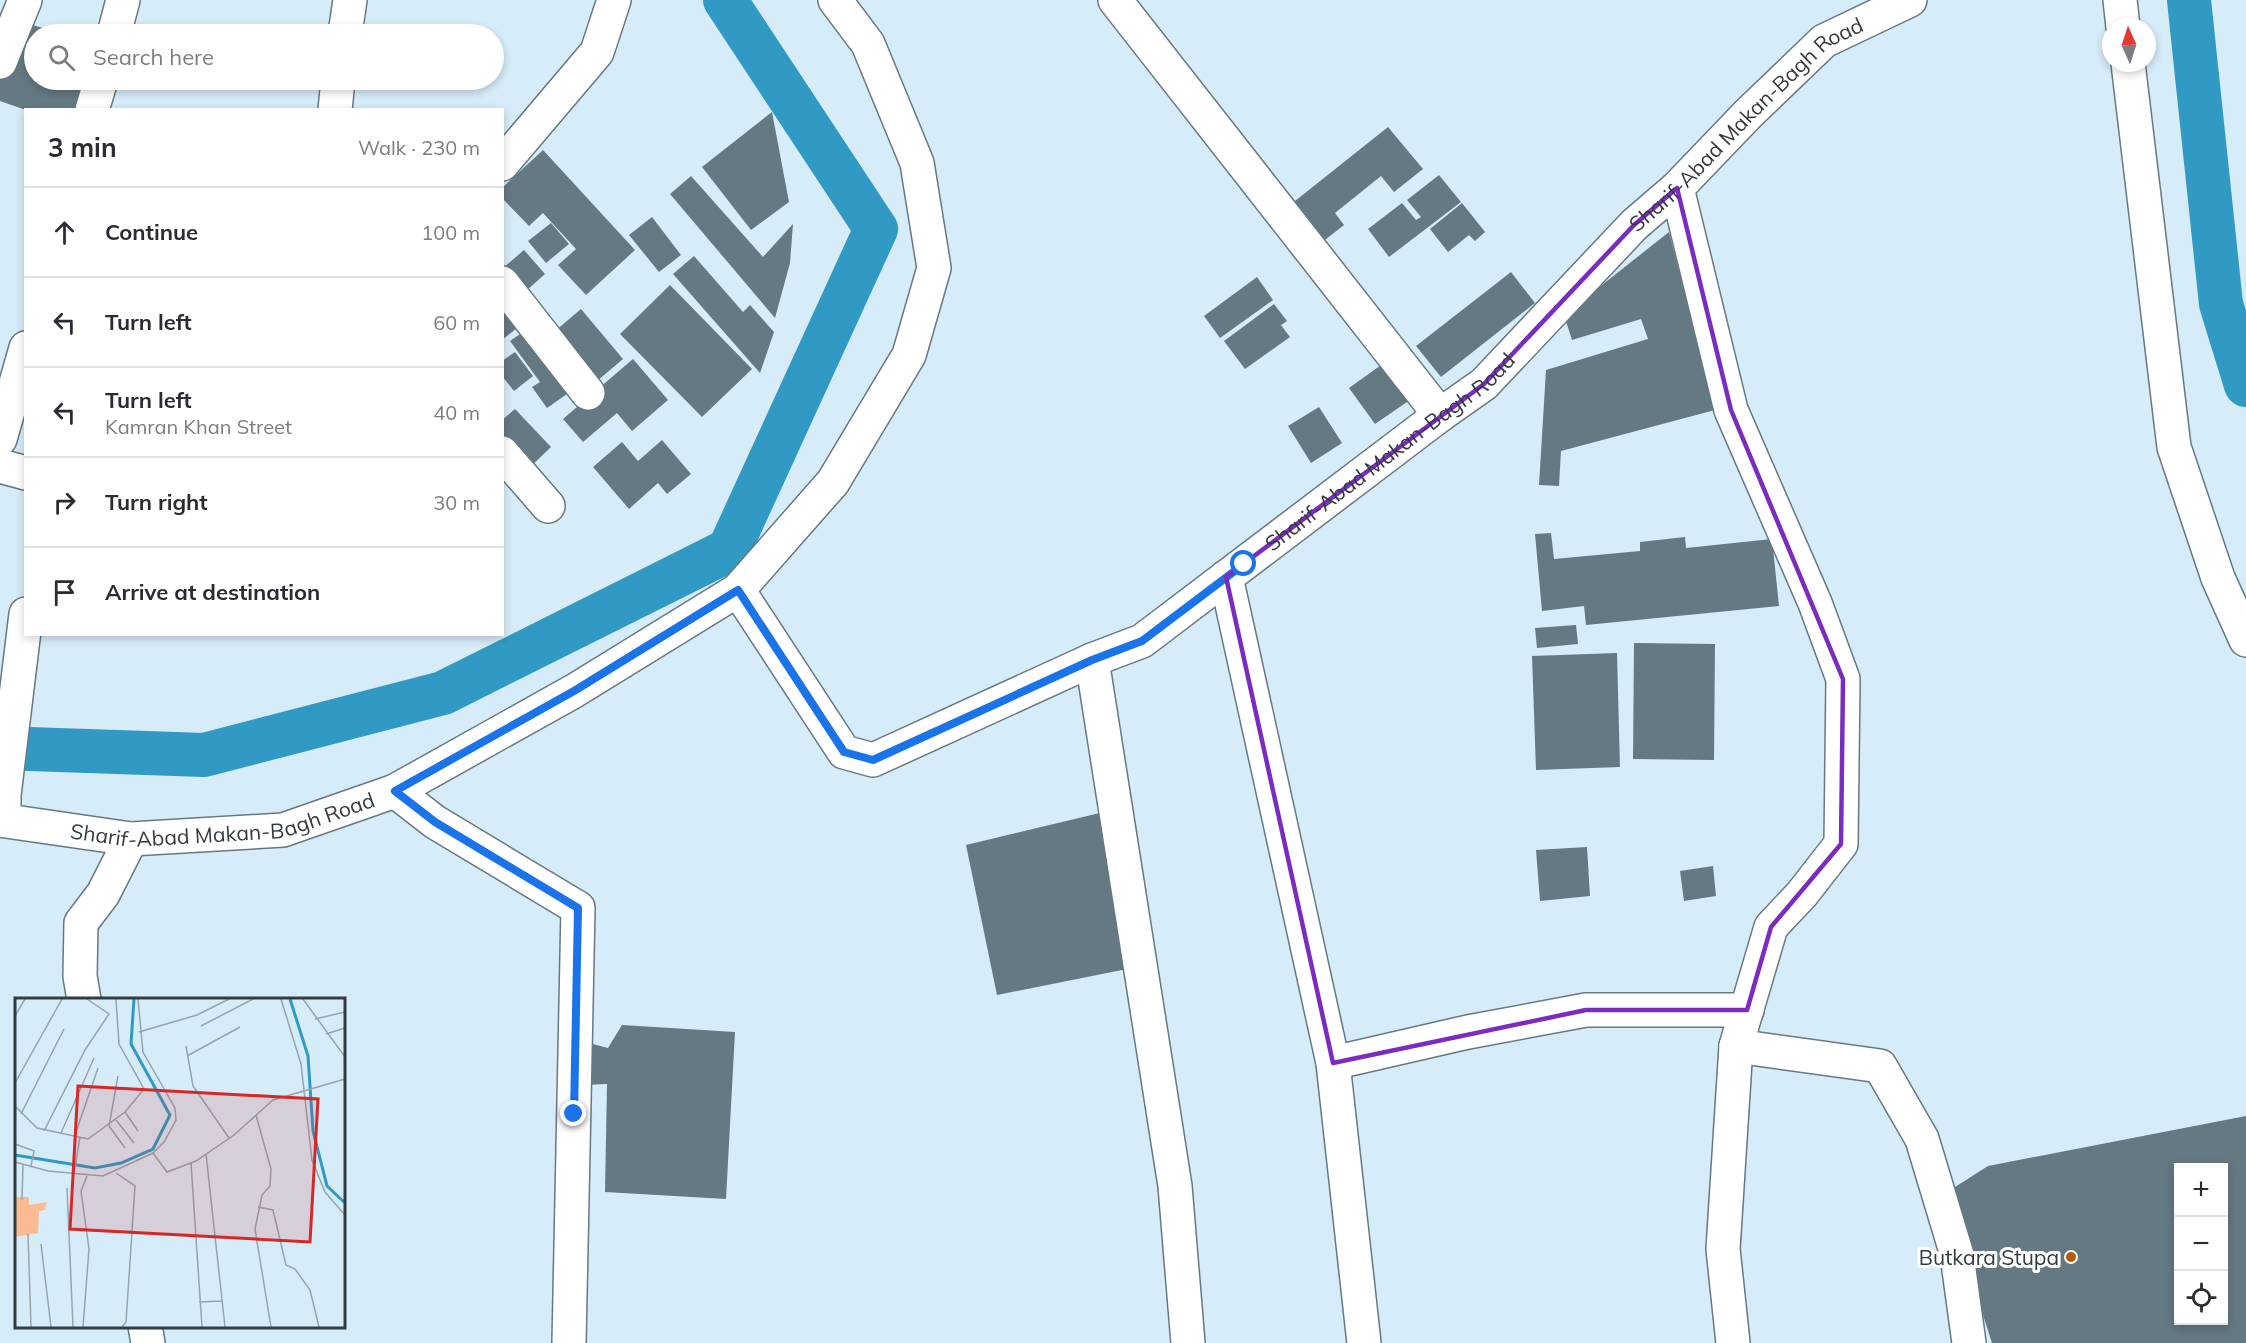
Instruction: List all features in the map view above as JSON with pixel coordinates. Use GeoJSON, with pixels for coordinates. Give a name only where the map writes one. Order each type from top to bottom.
{"type":"FeatureCollection","features":[{"type":"Feature","properties":{"kind":"street"},"geometry":{"type":"LineString","coordinates":[[0,62],[25,0]]}},
{"type":"Feature","properties":{"kind":"street"},"geometry":{"type":"LineString","coordinates":[[117,24],[123,0]]}},
{"type":"Feature","properties":{"kind":"street"},"geometry":{"type":"LineString","coordinates":[[346,24],[350,0]]}},
{"type":"Feature","properties":{"kind":"street"},"geometry":{"type":"LineString","coordinates":[[504,162],[597,52],[614,0]]}},
{"type":"Feature","properties":{"kind":"street"},"geometry":{"type":"LineString","coordinates":[[738,590],[833,482],[909,355],[934,268],[917,163],[868,44],[835,0]]}},
{"type":"Feature","properties":{"kind":"street"},"geometry":{"type":"LineString","coordinates":[[1114,0],[1440,415]]}},
{"type":"Feature","properties":{"kind":"street","name":"Sharif-Abad Makan-Bagh Road"},"geometry":{"type":"LineString","coordinates":[[3,812],[131,839],[283,830],[395,791],[574,691],[738,590],[844,752],[873,760],[1092,660],[1142,641],[1484,384],[1634,225],[1677,188],[1748,114],[1824,41],[1910,0]]}},
{"type":"Feature","properties":{"kind":"street"},"geometry":{"type":"LineString","coordinates":[[2120,0],[2122,18]]}},
{"type":"Feature","properties":{"kind":"street"},"geometry":{"type":"LineString","coordinates":[[2129,72],[2174,447],[2218,578],[2246,640]]}},
{"type":"Feature","properties":{"kind":"street"},"geometry":{"type":"LineString","coordinates":[[93,108],[98,90]]}},
{"type":"Feature","properties":{"kind":"street"},"geometry":{"type":"LineString","coordinates":[[335,108],[337,90]]}},
{"type":"Feature","properties":{"kind":"street"},"geometry":{"type":"LineString","coordinates":[[1677,188],[1731,410],[1815,603],[1843,679],[1842,844],[1802,894],[1771,927],[1736,1046],[1723,1249],[1733,1343]]}},
{"type":"Feature","properties":{"kind":"street"},"geometry":{"type":"LineString","coordinates":[[504,287],[588,393]]}},
{"type":"Feature","properties":{"kind":"street"},"geometry":{"type":"LineString","coordinates":[[0,439],[24,355]]}},
{"type":"Feature","properties":{"kind":"street"},"geometry":{"type":"LineString","coordinates":[[504,455],[548,506]]}},
{"type":"Feature","properties":{"kind":"street"},"geometry":{"type":"LineString","coordinates":[[0,466],[24,472]]}},
{"type":"Feature","properties":{"kind":"street"},"geometry":{"type":"LineString","coordinates":[[1226,577],[1333,1064],[1364,1343]]}},
{"type":"Feature","properties":{"kind":"street"},"geometry":{"type":"LineString","coordinates":[[3,812],[24,629]]}},
{"type":"Feature","properties":{"kind":"street"},"geometry":{"type":"LineString","coordinates":[[1092,660],[1174,1186],[1188,1343]]}},
{"type":"Feature","properties":{"kind":"street"},"geometry":{"type":"LineString","coordinates":[[395,791],[435,822],[578,908],[569,1343]]}},
{"type":"Feature","properties":{"kind":"street"},"geometry":{"type":"LineString","coordinates":[[84,998],[80,976],[81,923],[103,894],[131,839]]}},
{"type":"Feature","properties":{"kind":"street"},"geometry":{"type":"LineString","coordinates":[[1333,1064],[1468,1032],[1586,1010],[1747,1010]]}},
{"type":"Feature","properties":{"kind":"street"},"geometry":{"type":"LineString","coordinates":[[1736,1046],[1880,1066],[1922,1139],[1958,1255],[1969,1343]]}},
{"type":"Feature","properties":{"kind":"street"},"geometry":{"type":"LineString","coordinates":[[145,1328],[148,1343]]}},
{"type":"Feature","properties":{"kind":"highlighted area"},"geometry":{"type":"Polygon","coordinates":[[[1677,188],[1731,410],[1843,679],[1841,844],[1771,927],[1747,1010],[1586,1010],[1333,1063],[1226,577],[1484,384],[1634,225],[1677,188]]]}},
{"type":"Feature","properties":{"kind":"building"},"geometry":{"type":"Polygon","coordinates":[[[16,20],[29,24],[24,24],[24,90],[83,90],[78,108],[24,109],[0,101],[0,62],[16,20]]]}},
{"type":"Feature","properties":{"kind":"building"},"geometry":{"type":"Polygon","coordinates":[[[772,112],[789,202],[751,230],[702,167],[772,112]]]}},
{"type":"Feature","properties":{"kind":"building"},"geometry":{"type":"Polygon","coordinates":[[[1388,127],[1423,169],[1394,192],[1381,176],[1335,213],[1344,225],[1316,247],[1285,209],[1388,127]]]}},
{"type":"Feature","properties":{"kind":"building"},"geometry":{"type":"Polygon","coordinates":[[[543,150],[635,250],[586,295],[558,265],[576,249],[543,213],[529,226],[504,200],[504,186],[543,150]]]}},
{"type":"Feature","properties":{"kind":"building"},"geometry":{"type":"Polygon","coordinates":[[[1439,175],[1461,202],[1389,257],[1368,229],[1402,203],[1416,220],[1421,217],[1407,200],[1439,175]]]}},
{"type":"Feature","properties":{"kind":"building"},"geometry":{"type":"Polygon","coordinates":[[[691,176],[763,257],[793,224],[790,263],[775,318],[670,194],[691,176]]]}},
{"type":"Feature","properties":{"kind":"building"},"geometry":{"type":"Polygon","coordinates":[[[1462,203],[1485,232],[1475,241],[1469,235],[1448,252],[1430,229],[1462,203]]]}},
{"type":"Feature","properties":{"kind":"building"},"geometry":{"type":"Polygon","coordinates":[[[652,217],[681,255],[659,272],[629,235],[652,217]]]}},
{"type":"Feature","properties":{"kind":"building"},"geometry":{"type":"Polygon","coordinates":[[[551,223],[569,244],[546,263],[528,241],[551,223]]]}},
{"type":"Feature","properties":{"kind":"building"},"geometry":{"type":"Polygon","coordinates":[[[1669,232],[1715,410],[1561,451],[1559,486],[1539,485],[1546,370],[1648,339],[1641,319],[1572,340],[1564,315],[1669,232]]]}},
{"type":"Feature","properties":{"kind":"building"},"geometry":{"type":"Polygon","coordinates":[[[524,250],[545,274],[518,298],[504,273],[504,267],[524,250]]]}},
{"type":"Feature","properties":{"kind":"building"},"geometry":{"type":"Polygon","coordinates":[[[694,256],[743,312],[750,305],[774,332],[760,373],[673,274],[694,256]]]}},
{"type":"Feature","properties":{"kind":"building"},"geometry":{"type":"Polygon","coordinates":[[[1511,272],[1535,303],[1441,377],[1416,346],[1511,272]]]}},
{"type":"Feature","properties":{"kind":"building"},"geometry":{"type":"Polygon","coordinates":[[[1257,277],[1273,300],[1220,338],[1204,316],[1257,277]]]}},
{"type":"Feature","properties":{"kind":"building"},"geometry":{"type":"Polygon","coordinates":[[[670,285],[752,369],[702,417],[620,334],[670,285]]]}},
{"type":"Feature","properties":{"kind":"building"},"geometry":{"type":"Polygon","coordinates":[[[504,292],[527,320],[504,338],[504,292]]]}},
{"type":"Feature","properties":{"kind":"building"},"geometry":{"type":"Polygon","coordinates":[[[1274,304],[1287,321],[1281,325],[1290,337],[1245,369],[1224,341],[1274,304]]]}},
{"type":"Feature","properties":{"kind":"building"},"geometry":{"type":"Polygon","coordinates":[[[581,309],[623,359],[590,387],[548,337],[581,309]]]}},
{"type":"Feature","properties":{"kind":"building"},"geometry":{"type":"Polygon","coordinates":[[[532,326],[577,387],[547,408],[532,387],[540,382],[510,341],[532,326]]]}},
{"type":"Feature","properties":{"kind":"building"},"geometry":{"type":"Polygon","coordinates":[[[515,352],[533,376],[514,391],[504,378],[504,360],[515,352]]]}},
{"type":"Feature","properties":{"kind":"building"},"geometry":{"type":"Polygon","coordinates":[[[633,359],[668,400],[632,431],[617,413],[583,442],[563,419],[633,359]]]}},
{"type":"Feature","properties":{"kind":"building"},"geometry":{"type":"Polygon","coordinates":[[[1384,363],[1410,400],[1375,424],[1349,388],[1384,363]]]}},
{"type":"Feature","properties":{"kind":"building"},"geometry":{"type":"Polygon","coordinates":[[[1319,407],[1342,443],[1311,463],[1288,426],[1319,407]]]}},
{"type":"Feature","properties":{"kind":"building"},"geometry":{"type":"Polygon","coordinates":[[[515,409],[551,447],[527,470],[504,446],[504,418],[515,409]]]}},
{"type":"Feature","properties":{"kind":"building"},"geometry":{"type":"Polygon","coordinates":[[[662,440],[691,474],[667,494],[658,483],[629,509],[593,467],[622,442],[638,461],[662,440]]]}},
{"type":"Feature","properties":{"kind":"building"},"geometry":{"type":"Polygon","coordinates":[[[1551,533],[1554,559],[1640,551],[1640,542],[1685,537],[1686,548],[1772,539],[1779,606],[1586,625],[1584,606],[1542,611],[1535,534],[1551,533]]]}},
{"type":"Feature","properties":{"kind":"building"},"geometry":{"type":"Polygon","coordinates":[[[1576,625],[1578,644],[1537,648],[1535,628],[1576,625]]]}},
{"type":"Feature","properties":{"kind":"building"},"geometry":{"type":"Polygon","coordinates":[[[1634,643],[1715,644],[1714,760],[1633,759],[1634,643]]]}},
{"type":"Feature","properties":{"kind":"building"},"geometry":{"type":"Polygon","coordinates":[[[1617,653],[1620,767],[1536,770],[1532,656],[1617,653]]]}},
{"type":"Feature","properties":{"kind":"building"},"geometry":{"type":"Polygon","coordinates":[[[1104,812],[1132,968],[997,995],[966,845],[1104,812]]]}},
{"type":"Feature","properties":{"kind":"building"},"geometry":{"type":"Polygon","coordinates":[[[1587,847],[1590,896],[1540,901],[1536,850],[1587,847]]]}},
{"type":"Feature","properties":{"kind":"building"},"geometry":{"type":"Polygon","coordinates":[[[1713,866],[1716,896],[1684,901],[1680,871],[1713,866]]]}},
{"type":"Feature","properties":{"kind":"building"},"geometry":{"type":"Polygon","coordinates":[[[622,1025],[735,1032],[726,1199],[605,1192],[607,1084],[583,1085],[585,1042],[608,1048],[622,1025]]]}},
{"type":"Feature","properties":{"kind":"building","name":"Butkara Stupa"},"geometry":{"type":"Polygon","coordinates":[[[2246,1116],[2246,1343],[1992,1343],[1944,1194],[1988,1166],[2246,1116]]]}},
{"type":"Feature","properties":{"kind":"waterway"},"geometry":{"type":"LineString","coordinates":[[0,748],[204,755],[443,693],[729,550],[876,229],[725,0]]}},
{"type":"Feature","properties":{"kind":"waterway"},"geometry":{"type":"LineString","coordinates":[[2189,0],[2221,304],[2246,385]]}},
{"type":"Feature","properties":{"kind":"place","name":"Butkara Stupa"},"geometry":{"type":"Point","coordinates":[2071,1257]}},
{"type":"Feature","properties":{"kind":"route"},"geometry":{"type":"LineString","coordinates":[[574,1114],[578,908],[435,822],[395,791],[574,691],[738,590],[844,752],[873,760],[1092,660],[1142,641],[1244,564]]}}]}
